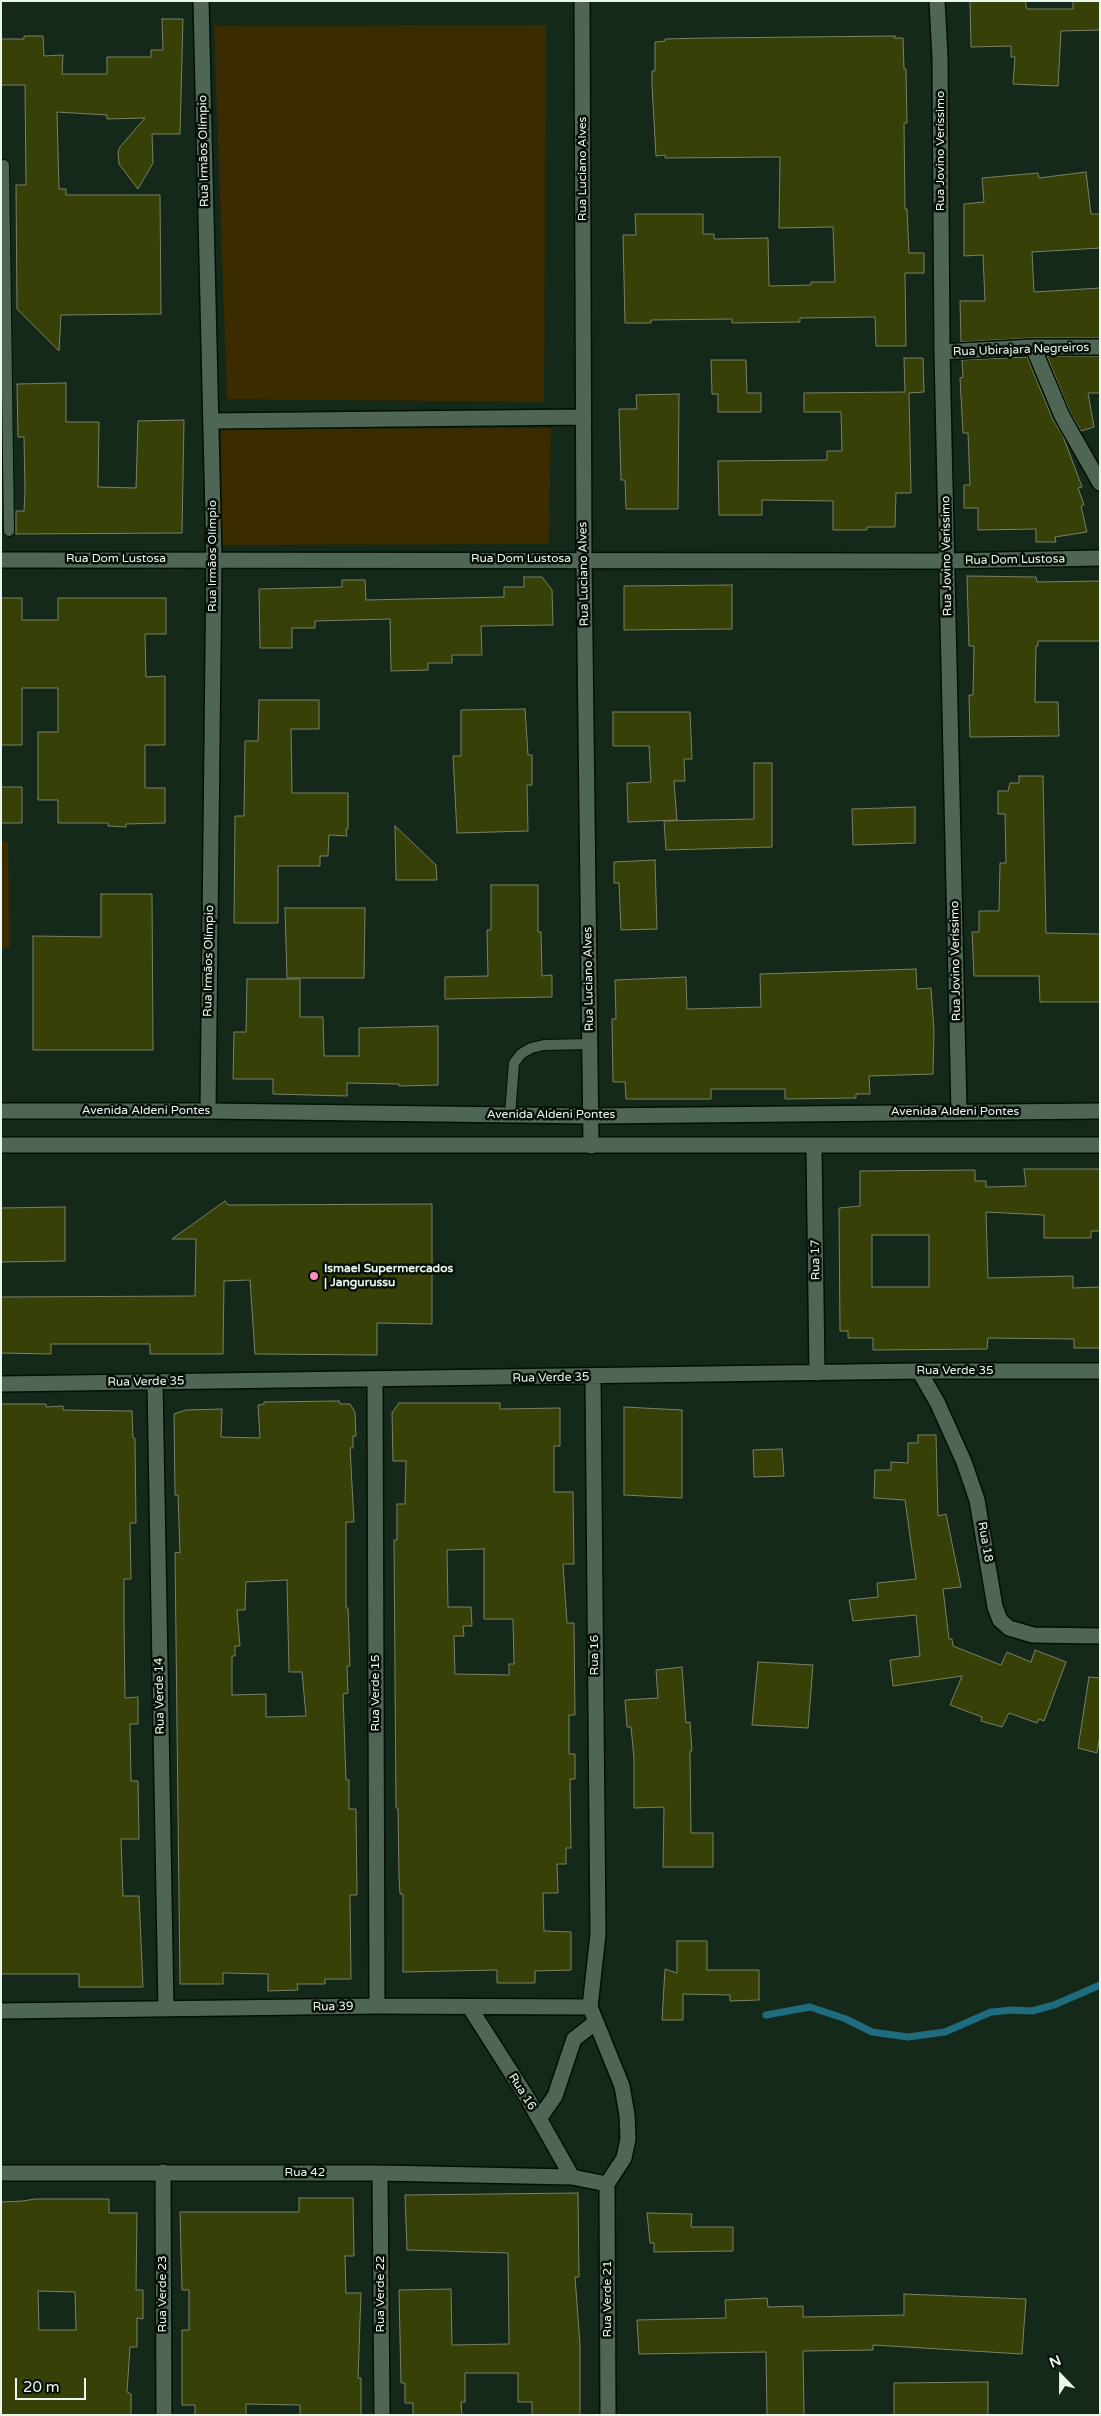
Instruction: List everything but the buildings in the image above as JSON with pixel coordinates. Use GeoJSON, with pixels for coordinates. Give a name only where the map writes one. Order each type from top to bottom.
{"type":"FeatureCollection","features":[{"type":"Feature","properties":{"kind":"street","name":"Rua Irmãos Olímpio"},"geometry":{"type":"LineString","coordinates":[[201,1],[214,559],[208,1111]]}},
{"type":"Feature","properties":{"kind":"street","name":"Rua Luciano Alves"},"geometry":{"type":"LineString","coordinates":[[582,1],[584,559],[591,1146]]}},
{"type":"Feature","properties":{"kind":"street","name":"Rua Jovino Veríssimo"},"geometry":{"type":"LineString","coordinates":[[937,1],[940,57],[942,352],[959,1111]]}},
{"type":"Feature","properties":{"kind":"street"},"geometry":{"type":"LineString","coordinates":[[1033,347],[1062,416],[1100,483]]}},
{"type":"Feature","properties":{"kind":"street","name":"Rua Ubirajara Negreiros"},"geometry":{"type":"LineString","coordinates":[[942,352],[1033,347],[1100,347]]}},
{"type":"Feature","properties":{"kind":"street"},"geometry":{"type":"LineString","coordinates":[[211,421],[583,417]]}},
{"type":"Feature","properties":{"kind":"street","name":"Rua Dom Lustosa"},"geometry":{"type":"LineString","coordinates":[[1,560],[584,559],[948,561],[1100,558]]}},
{"type":"Feature","properties":{"kind":"street","name":"Avenida Aldeni Pontes"},"geometry":{"type":"LineString","coordinates":[[1,1111],[208,1111],[591,1116],[1100,1111]]}},
{"type":"Feature","properties":{"kind":"street"},"geometry":{"type":"LineString","coordinates":[[1,1145],[814,1147],[1100,1145]]}},
{"type":"Feature","properties":{"kind":"street","name":"Rua 17"},"geometry":{"type":"LineString","coordinates":[[814,1147],[817,1373]]}},
{"type":"Feature","properties":{"kind":"street","name":"Rua Verde 35"},"geometry":{"type":"LineString","coordinates":[[1,1384],[919,1371],[1100,1371]]}},
{"type":"Feature","properties":{"kind":"street","name":"Rua 18"},"geometry":{"type":"LineString","coordinates":[[919,1371],[937,1402],[964,1462],[978,1500],[995,1607],[1000,1620],[1010,1628],[1033,1635],[1100,1636]]}},
{"type":"Feature","properties":{"kind":"street","name":"Rua 16"},"geometry":{"type":"LineString","coordinates":[[590,2007],[598,1934],[593,1377]]}},
{"type":"Feature","properties":{"kind":"street","name":"Rua Verde 15"},"geometry":{"type":"LineString","coordinates":[[375,1380],[377,2006]]}},
{"type":"Feature","properties":{"kind":"street","name":"Rua Verde 14"},"geometry":{"type":"LineString","coordinates":[[155,1382],[166,2009]]}},
{"type":"Feature","properties":{"kind":"street","name":"Rua 39"},"geometry":{"type":"LineString","coordinates":[[1,2011],[377,2006],[470,2008],[590,2007]]}},
{"type":"Feature","properties":{"kind":"street"},"geometry":{"type":"LineString","coordinates":[[590,2007],[622,2086],[627,2115],[628,2139],[624,2158],[608,2184]]}},
{"type":"Feature","properties":{"kind":"street","name":"Rua 16"},"geometry":{"type":"LineString","coordinates":[[470,2008],[539,2119],[572,2177]]}},
{"type":"Feature","properties":{"kind":"street"},"geometry":{"type":"LineString","coordinates":[[539,2119],[556,2096],[574,2039],[596,2022]]}},
{"type":"Feature","properties":{"kind":"street","name":"Rua Verde 23"},"geometry":{"type":"LineString","coordinates":[[163,2172],[164,2415]]}},
{"type":"Feature","properties":{"kind":"street","name":"Rua 42"},"geometry":{"type":"LineString","coordinates":[[1,2173],[380,2173],[572,2177],[608,2184]]}},
{"type":"Feature","properties":{"kind":"street","name":"Rua Verde 22"},"geometry":{"type":"LineString","coordinates":[[380,2173],[382,2415]]}},
{"type":"Feature","properties":{"kind":"street","name":"Rua Verde 21"},"geometry":{"type":"LineString","coordinates":[[608,2184],[608,2415]]}},
{"type":"Feature","properties":{"kind":"lane"},"geometry":{"type":"LineString","coordinates":[[4,165],[4,329],[9,531]]}},
{"type":"Feature","properties":{"kind":"lane"},"geometry":{"type":"LineString","coordinates":[[510,1115],[514,1063],[521,1054],[531,1048],[544,1045],[590,1044]]}},
{"type":"Feature","properties":{"kind":"shaded area"},"geometry":{"type":"Polygon","coordinates":[[[546,25],[544,402],[227,399],[214,26],[546,25]]]}},
{"type":"Feature","properties":{"kind":"shaded area"},"geometry":{"type":"Polygon","coordinates":[[[551,428],[549,544],[222,545],[221,429],[551,428]]]}},
{"type":"Feature","properties":{"kind":"shaded area"},"geometry":{"type":"Polygon","coordinates":[[[1,842],[8,842],[10,948],[1,948],[1,842]]]}},
{"type":"Feature","properties":{"kind":"waterway"},"geometry":{"type":"LineString","coordinates":[[766,2015],[810,2007],[846,2019],[872,2032],[908,2037],[945,2032],[991,2012],[1032,2011],[1054,2005],[1100,1985]]}},
{"type":"Feature","properties":{"kind":"place","name":"Ismael Supermercados | Jangurussu"},"geometry":{"type":"Point","coordinates":[314,1276]}}]}
